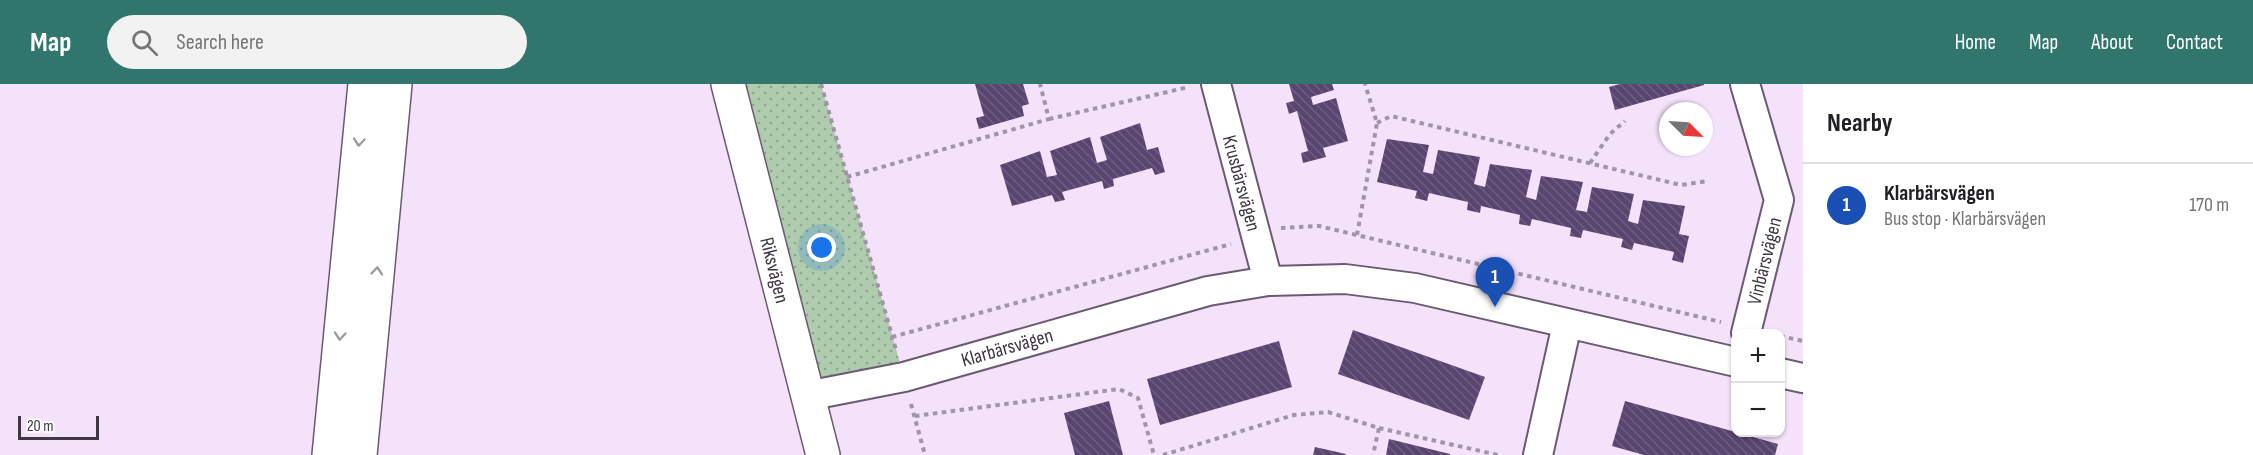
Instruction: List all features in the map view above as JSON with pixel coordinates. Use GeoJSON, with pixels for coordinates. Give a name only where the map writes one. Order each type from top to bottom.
{"type":"FeatureCollection","features":[{"type":"Feature","properties":{"kind":"main road"},"geometry":{"type":"LineString","coordinates":[[329,455],[365,84]]}},
{"type":"Feature","properties":{"kind":"main road"},"geometry":{"type":"LineString","coordinates":[[360,455],[395,84]]}},
{"type":"Feature","properties":{"kind":"main road","name":"Riksvägen"},"geometry":{"type":"LineString","coordinates":[[728,84],[823,455]]}},
{"type":"Feature","properties":{"kind":"street","name":"Vinbärsvägen"},"geometry":{"type":"LineString","coordinates":[[1745,84],[1779,200],[1747,329]]}},
{"type":"Feature","properties":{"kind":"street","name":"Krusbärsvägen"},"geometry":{"type":"LineString","coordinates":[[1204,85],[1268,282]]}},
{"type":"Feature","properties":{"kind":"street","name":"Klarbärsvägen"},"geometry":{"type":"LineString","coordinates":[[807,396],[904,377],[1208,291],[1268,282],[1345,279],[1415,288],[1731,361]]}},
{"type":"Feature","properties":{"kind":"street"},"geometry":{"type":"LineString","coordinates":[[1538,455],[1567,324]]}},
{"type":"Feature","properties":{"kind":"street"},"geometry":{"type":"LineString","coordinates":[[1785,374],[1803,378]]}},
{"type":"Feature","properties":{"kind":"path"},"geometry":{"type":"LineString","coordinates":[[821,84],[925,455]]}},
{"type":"Feature","properties":{"kind":"path"},"geometry":{"type":"LineString","coordinates":[[1040,84],[1049,119]]}},
{"type":"Feature","properties":{"kind":"path"},"geometry":{"type":"LineString","coordinates":[[1357,235],[1377,123],[1365,84]]}},
{"type":"Feature","properties":{"kind":"path"},"geometry":{"type":"LineString","coordinates":[[847,177],[1049,119],[1204,85]]}},
{"type":"Feature","properties":{"kind":"path"},"geometry":{"type":"LineString","coordinates":[[1377,123],[1391,116],[1681,185],[1708,181]]}},
{"type":"Feature","properties":{"kind":"path"},"geometry":{"type":"LineString","coordinates":[[1590,163],[1610,134],[1625,121]]}},
{"type":"Feature","properties":{"kind":"path"},"geometry":{"type":"LineString","coordinates":[[1785,337],[1803,341]]}},
{"type":"Feature","properties":{"kind":"path"},"geometry":{"type":"LineString","coordinates":[[915,416],[1119,389],[1138,398],[1154,455]]}},
{"type":"Feature","properties":{"kind":"path"},"geometry":{"type":"LineString","coordinates":[[1163,455],[1294,415],[1328,412],[1379,428],[1498,455]]}},
{"type":"Feature","properties":{"kind":"path"},"geometry":{"type":"LineString","coordinates":[[1373,455],[1379,428]]}},
{"type":"Feature","properties":{"kind":"green space"},"geometry":{"type":"Polygon","coordinates":[[[728,84],[821,84],[904,377],[807,396],[728,84]]]}},
{"type":"Feature","properties":{"kind":"building"},"geometry":{"type":"Polygon","coordinates":[[[975,84],[1023,84],[1029,104],[1022,106],[1024,116],[979,129],[976,118],[984,116],[975,84]]]}},
{"type":"Feature","properties":{"kind":"building"},"geometry":{"type":"Polygon","coordinates":[[[1289,84],[1332,84],[1334,90],[1311,97],[1313,105],[1336,98],[1348,141],[1323,148],[1326,157],[1303,163],[1301,153],[1308,151],[1297,111],[1289,114],[1286,103],[1294,101],[1289,84]]]}},
{"type":"Feature","properties":{"kind":"building"},"geometry":{"type":"Polygon","coordinates":[[[1620,84],[1704,85],[1615,110],[1609,87],[1620,84]]]}},
{"type":"Feature","properties":{"kind":"building"},"geometry":{"type":"Polygon","coordinates":[[[1140,123],[1147,150],[1158,147],[1165,172],[1155,175],[1152,168],[1113,179],[1114,186],[1104,189],[1102,181],[1062,192],[1065,200],[1055,202],[1052,195],[1012,206],[1000,165],[1040,151],[1047,177],[1057,175],[1050,151],[1090,137],[1097,163],[1107,160],[1100,137],[1140,123]]]}},
{"type":"Feature","properties":{"kind":"building"},"geometry":{"type":"Polygon","coordinates":[[[1387,139],[1429,145],[1423,172],[1433,174],[1438,150],[1480,157],[1474,184],[1485,187],[1490,164],[1532,170],[1526,197],[1536,200],[1541,176],[1583,182],[1576,210],[1587,212],[1592,187],[1634,194],[1628,221],[1638,224],[1643,200],[1685,206],[1679,234],[1689,236],[1683,263],[1672,260],[1674,252],[1634,243],[1632,250],[1621,247],[1623,239],[1583,230],[1581,238],[1570,236],[1571,228],[1532,219],[1530,226],[1519,224],[1520,215],[1481,206],[1480,213],[1467,210],[1468,202],[1429,193],[1427,201],[1415,198],[1417,191],[1377,182],[1387,139]]]}},
{"type":"Feature","properties":{"kind":"building"},"geometry":{"type":"Polygon","coordinates":[[[1353,330],[1485,377],[1469,420],[1338,374],[1353,330]]]}},
{"type":"Feature","properties":{"kind":"building"},"geometry":{"type":"Polygon","coordinates":[[[1279,341],[1292,387],[1160,425],[1147,379],[1279,341]]]}},
{"type":"Feature","properties":{"kind":"building"},"geometry":{"type":"Polygon","coordinates":[[[1109,401],[1123,455],[1075,455],[1064,413],[1109,401]]]}},
{"type":"Feature","properties":{"kind":"building"},"geometry":{"type":"Polygon","coordinates":[[[1625,401],[1731,431],[1731,437],[1753,437],[1778,444],[1775,455],[1644,455],[1612,446],[1625,401]]]}},
{"type":"Feature","properties":{"kind":"building"},"geometry":{"type":"Polygon","coordinates":[[[1389,439],[1450,454],[1450,455],[1386,455],[1389,439]]]}},
{"type":"Feature","properties":{"kind":"building"},"geometry":{"type":"Polygon","coordinates":[[[1315,447],[1346,454],[1313,455],[1315,447]]]}},
{"type":"Feature","properties":{"kind":"place","name":"Klarbärsvägen"},"geometry":{"type":"Point","coordinates":[1495,307]}}]}
